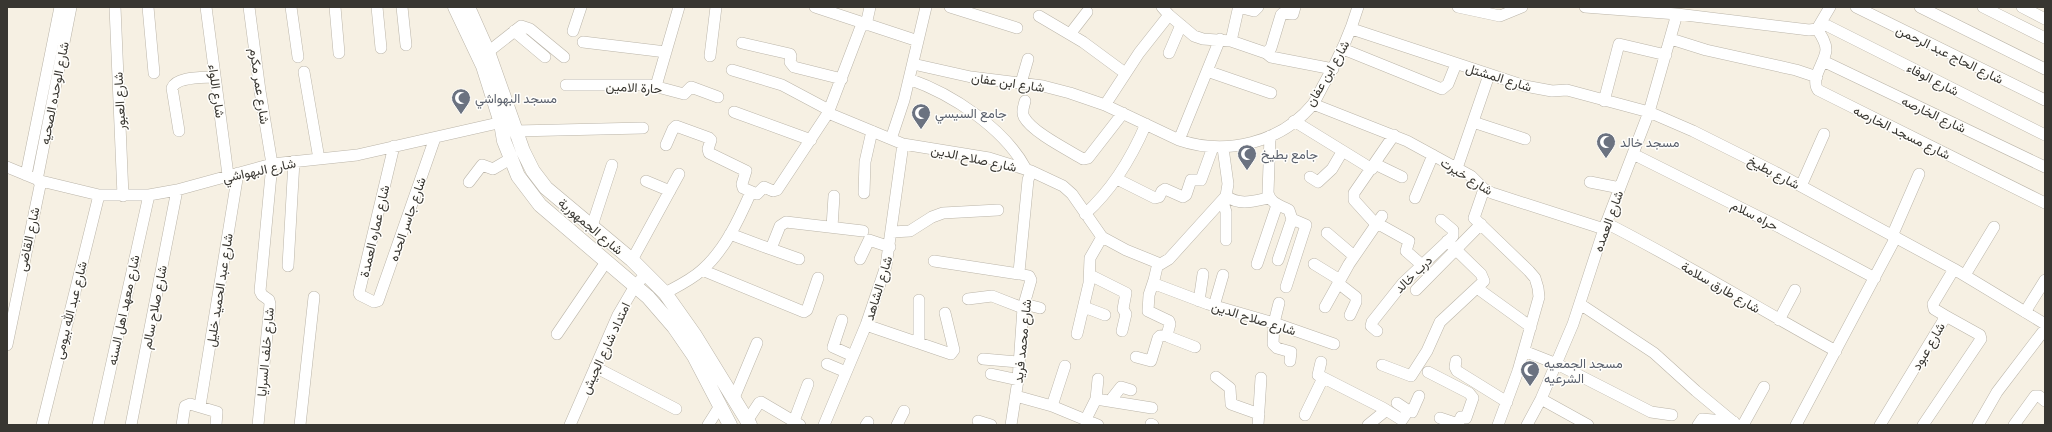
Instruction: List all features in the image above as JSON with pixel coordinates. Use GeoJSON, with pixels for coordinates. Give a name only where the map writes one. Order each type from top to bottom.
{"type":"FeatureCollection","features":[{"type":"Feature","properties":{"kind":"street","name":"شارع الوحده الصحيه"},"geometry":{"type":"LineString","coordinates":[[26,175],[60,7]]}},
{"type":"Feature","properties":{"kind":"street","name":"شارع الوحده الصحيه"},"geometry":{"type":"LineString","coordinates":[[39,180],[71,7]]}},
{"type":"Feature","properties":{"kind":"street","name":"شارع العبور"},"geometry":{"type":"LineString","coordinates":[[115,7],[123,196]]}},
{"type":"Feature","properties":{"kind":"street"},"geometry":{"type":"LineString","coordinates":[[148,7],[154,73]]}},
{"type":"Feature","properties":{"kind":"street","name":"شارع اللواء"},"geometry":{"type":"LineString","coordinates":[[206,7],[215,77],[233,174]]}},
{"type":"Feature","properties":{"kind":"street","name":"شارع عمر مكرم"},"geometry":{"type":"LineString","coordinates":[[249,7],[260,91],[272,164]]}},
{"type":"Feature","properties":{"kind":"street"},"geometry":{"type":"LineString","coordinates":[[292,7],[298,57]]}},
{"type":"Feature","properties":{"kind":"street"},"geometry":{"type":"LineString","coordinates":[[335,7],[339,53]]}},
{"type":"Feature","properties":{"kind":"street"},"geometry":{"type":"LineString","coordinates":[[377,7],[381,48]]}},
{"type":"Feature","properties":{"kind":"street"},"geometry":{"type":"LineString","coordinates":[[402,7],[406,45]]}},
{"type":"Feature","properties":{"kind":"street","name":"شارع الجمهورية"},"geometry":{"type":"LineString","coordinates":[[455,7],[533,171],[546,188],[632,260],[665,293],[694,334],[748,423]]}},
{"type":"Feature","properties":{"kind":"street","name":"شارع الجمهورية"},"geometry":{"type":"LineString","coordinates":[[468,7],[488,52],[510,124],[510,159],[518,176],[540,205],[648,297],[674,327],[694,356],[730,425]]}},
{"type":"Feature","properties":{"kind":"street"},"geometry":{"type":"LineString","coordinates":[[573,31],[581,7]]}},
{"type":"Feature","properties":{"kind":"street"},"geometry":{"type":"LineString","coordinates":[[656,86],[679,7]]}},
{"type":"Feature","properties":{"kind":"street"},"geometry":{"type":"LineString","coordinates":[[710,56],[716,7]]}},
{"type":"Feature","properties":{"kind":"street"},"geometry":{"type":"LineString","coordinates":[[815,7],[864,25],[918,41]]}},
{"type":"Feature","properties":{"kind":"street"},"geometry":{"type":"LineString","coordinates":[[666,145],[673,129],[676,126],[709,138],[711,141],[708,152],[746,171],[742,187],[752,192],[759,193],[765,187],[773,191],[780,188],[829,112],[870,7]]}},
{"type":"Feature","properties":{"kind":"street"},"geometry":{"type":"LineString","coordinates":[[891,139],[909,79],[926,7]]}},
{"type":"Feature","properties":{"kind":"street"},"geometry":{"type":"LineString","coordinates":[[950,7],[1017,28]]}},
{"type":"Feature","properties":{"kind":"street"},"geometry":{"type":"LineString","coordinates":[[1179,140],[1207,71],[1225,40],[1238,10],[1242,8],[1254,11],[1258,7]]}},
{"type":"Feature","properties":{"kind":"street"},"geometry":{"type":"LineString","coordinates":[[1266,53],[1271,48],[1282,13],[1293,14],[1295,7]]}},
{"type":"Feature","properties":{"kind":"street","name":"شارع ابن عفان"},"geometry":{"type":"LineString","coordinates":[[912,64],[971,77],[1021,83],[1056,90],[1105,105],[1179,140],[1218,148],[1248,144],[1270,136],[1294,121],[1313,104],[1343,49],[1352,29],[1358,7]]}},
{"type":"Feature","properties":{"kind":"street"},"geometry":{"type":"LineString","coordinates":[[1458,7],[1500,16],[1522,7]]}},
{"type":"Feature","properties":{"kind":"street"},"geometry":{"type":"LineString","coordinates":[[1585,7],[1677,14],[1809,30],[1819,26],[1830,7]]}},
{"type":"Feature","properties":{"kind":"street","name":"شارع الحاج عبد الرحمن"},"geometry":{"type":"LineString","coordinates":[[1856,7],[2045,100]]}},
{"type":"Feature","properties":{"kind":"street"},"geometry":{"type":"LineString","coordinates":[[1920,7],[2045,69]]}},
{"type":"Feature","properties":{"kind":"street"},"geometry":{"type":"LineString","coordinates":[[1983,7],[2045,38]]}},
{"type":"Feature","properties":{"kind":"street"},"geometry":{"type":"LineString","coordinates":[[2022,7],[2045,19]]}},
{"type":"Feature","properties":{"kind":"street"},"geometry":{"type":"LineString","coordinates":[[1105,105],[1166,11],[1194,36],[1203,39],[1225,40],[1266,53],[1271,57],[1333,68]]}},
{"type":"Feature","properties":{"kind":"street"},"geometry":{"type":"LineString","coordinates":[[1070,34],[1087,12]]}},
{"type":"Feature","properties":{"kind":"street","name":"شارع العمده"},"geometry":{"type":"LineString","coordinates":[[1527,425],[1541,400],[1557,364],[1580,304],[1605,226],[1649,112],[1677,14]]}},
{"type":"Feature","properties":{"kind":"street"},"geometry":{"type":"LineString","coordinates":[[1039,16],[1070,34],[1125,73]]}},
{"type":"Feature","properties":{"kind":"street"},"geometry":{"type":"LineString","coordinates":[[1169,53],[1181,25]]}},
{"type":"Feature","properties":{"kind":"street"},"geometry":{"type":"LineString","coordinates":[[488,52],[521,26],[528,27],[564,57]]}},
{"type":"Feature","properties":{"kind":"street"},"geometry":{"type":"LineString","coordinates":[[1671,39],[1706,50],[1796,70],[1817,77],[1823,61],[1825,44],[1819,26]]}},
{"type":"Feature","properties":{"kind":"street","name":"شارع الوفاء"},"geometry":{"type":"LineString","coordinates":[[1819,26],[2045,135]]}},
{"type":"Feature","properties":{"kind":"street","name":"شارع المشتل"},"geometry":{"type":"LineString","coordinates":[[1352,29],[1489,76],[1538,90],[1567,90],[1649,112]]}},
{"type":"Feature","properties":{"kind":"street"},"geometry":{"type":"LineString","coordinates":[[514,31],[545,57]]}},
{"type":"Feature","properties":{"kind":"street"},"geometry":{"type":"LineString","coordinates":[[584,42],[666,52]]}},
{"type":"Feature","properties":{"kind":"street"},"geometry":{"type":"LineString","coordinates":[[742,43],[790,54],[790,62],[794,67],[842,79]]}},
{"type":"Feature","properties":{"kind":"street"},"geometry":{"type":"LineString","coordinates":[[1604,100],[1618,46],[1623,44],[1666,55]]}},
{"type":"Feature","properties":{"kind":"street"},"geometry":{"type":"LineString","coordinates":[[1343,49],[1442,89],[1448,84],[1456,64]]}},
{"type":"Feature","properties":{"kind":"street"},"geometry":{"type":"LineString","coordinates":[[1021,83],[1028,59]]}},
{"type":"Feature","properties":{"kind":"street","name":"شارع الخارصه"},"geometry":{"type":"LineString","coordinates":[[1823,61],[2045,167]]}},
{"type":"Feature","properties":{"kind":"street","name":"شارع صلاح الدين"},"geometry":{"type":"LineString","coordinates":[[732,70],[782,85],[829,112],[904,144],[975,156],[1028,170],[1063,186],[1072,194],[1102,237],[1126,250],[1156,262],[1159,265]]}},
{"type":"Feature","properties":{"kind":"street"},"geometry":{"type":"LineString","coordinates":[[1207,71],[1271,93]]}},
{"type":"Feature","properties":{"kind":"street"},"geometry":{"type":"LineString","coordinates":[[304,72],[319,159]]}},
{"type":"Feature","properties":{"kind":"street"},"geometry":{"type":"LineString","coordinates":[[1457,168],[1489,76]]}},
{"type":"Feature","properties":{"kind":"street"},"geometry":{"type":"LineString","coordinates":[[180,131],[172,88],[180,81],[215,77]]}},
{"type":"Feature","properties":{"kind":"street","name":"شارع مسجد الخارصه"},"geometry":{"type":"LineString","coordinates":[[1817,77],[1815,82],[1818,90],[2045,203]]}},
{"type":"Feature","properties":{"kind":"street"},"geometry":{"type":"LineString","coordinates":[[909,79],[934,87],[974,114],[1010,146],[1028,170],[1019,274],[934,261]]}},
{"type":"Feature","properties":{"kind":"street","name":"حارة الامين"},"geometry":{"type":"LineString","coordinates":[[566,86],[656,86],[684,94],[691,87],[718,97]]}},
{"type":"Feature","properties":{"kind":"street"},"geometry":{"type":"LineString","coordinates":[[1025,101],[1023,111],[1024,118],[1052,142],[1083,159],[1088,158],[1124,113]]}},
{"type":"Feature","properties":{"kind":"street","name":"شارع خيرت"},"geometry":{"type":"LineString","coordinates":[[1313,104],[1394,135],[1471,176],[1484,189],[1502,197],[1605,226]]}},
{"type":"Feature","properties":{"kind":"street"},"geometry":{"type":"LineString","coordinates":[[734,112],[811,140]]}},
{"type":"Feature","properties":{"kind":"street","name":"شارع بطيخ"},"geometry":{"type":"LineString","coordinates":[[1649,112],[1704,136],[1801,186],[1965,275],[2045,324]]}},
{"type":"Feature","properties":{"kind":"street"},"geometry":{"type":"LineString","coordinates":[[1294,121],[1342,152],[1374,167],[1402,177]]}},
{"type":"Feature","properties":{"kind":"street"},"geometry":{"type":"LineString","coordinates":[[1473,122],[1525,139]]}},
{"type":"Feature","properties":{"kind":"street","name":"شارع البهواشي"},"geometry":{"type":"LineString","coordinates":[[7,167],[39,180],[99,195],[149,195],[177,190],[272,164],[357,155],[394,146],[510,124],[643,128]]}},
{"type":"Feature","properties":{"kind":"street"},"geometry":{"type":"LineString","coordinates":[[1085,214],[1117,179],[1128,162],[1146,124]]}},
{"type":"Feature","properties":{"kind":"street"},"geometry":{"type":"LineString","coordinates":[[864,193],[865,162],[872,131]]}},
{"type":"Feature","properties":{"kind":"street"},"geometry":{"type":"LineString","coordinates":[[1801,186],[1824,134]]}},
{"type":"Feature","properties":{"kind":"street"},"geometry":{"type":"LineString","coordinates":[[1394,135],[1374,167],[1354,193],[1354,200],[1409,242],[1406,251],[1422,265]]}},
{"type":"Feature","properties":{"kind":"street"},"geometry":{"type":"LineString","coordinates":[[1257,264],[1273,201],[1268,193],[1270,136]]}},
{"type":"Feature","properties":{"kind":"street","name":"شارع جاسر الحده"},"geometry":{"type":"LineString","coordinates":[[378,301],[436,138]]}},
{"type":"Feature","properties":{"kind":"street","name":"شارع الشاهد"},"geometry":{"type":"LineString","coordinates":[[824,425],[866,325],[880,286],[890,247],[904,144]]}},
{"type":"Feature","properties":{"kind":"street","name":"شارع عماره العمدة"},"geometry":{"type":"LineString","coordinates":[[378,301],[374,302],[359,293],[394,146]]}},
{"type":"Feature","properties":{"kind":"street"},"geometry":{"type":"LineString","coordinates":[[1117,179],[1155,198],[1159,197],[1165,189],[1183,197],[1186,195],[1191,180],[1201,180],[1218,148]]}},
{"type":"Feature","properties":{"kind":"street"},"geometry":{"type":"LineString","coordinates":[[1218,148],[1228,184],[1225,199],[1226,240]]}},
{"type":"Feature","properties":{"kind":"street"},"geometry":{"type":"LineString","coordinates":[[1310,177],[1318,182],[1332,169],[1342,152]]}},
{"type":"Feature","properties":{"kind":"street","name":"حراه سلام"},"geometry":{"type":"LineString","coordinates":[[1633,154],[1772,223],[1875,278]]}},
{"type":"Feature","properties":{"kind":"street"},"geometry":{"type":"LineString","coordinates":[[1415,198],[1433,155]]}},
{"type":"Feature","properties":{"kind":"street"},"geometry":{"type":"LineString","coordinates":[[469,182],[482,165],[492,169],[510,159]]}},
{"type":"Feature","properties":{"kind":"street"},"geometry":{"type":"LineString","coordinates":[[288,266],[294,161]]}},
{"type":"Feature","properties":{"kind":"street","name":"شارع خلف السرايا"},"geometry":{"type":"LineString","coordinates":[[258,425],[270,304],[269,300],[262,296],[260,291],[272,164]]}},
{"type":"Feature","properties":{"kind":"street"},"geometry":{"type":"LineString","coordinates":[[592,226],[612,165]]}},
{"type":"Feature","properties":{"kind":"street","name":"شارع عبد الحميد خليل"},"geometry":{"type":"LineString","coordinates":[[200,406],[233,174]]}},
{"type":"Feature","properties":{"kind":"street"},"geometry":{"type":"LineString","coordinates":[[632,260],[679,174]]}},
{"type":"Feature","properties":{"kind":"street"},"geometry":{"type":"LineString","coordinates":[[1796,425],[1875,278],[1919,174]]}},
{"type":"Feature","properties":{"kind":"street","name":"شارع القاضى"},"geometry":{"type":"LineString","coordinates":[[7,345],[39,180]]}},
{"type":"Feature","properties":{"kind":"street"},"geometry":{"type":"LineString","coordinates":[[646,181],[670,191]]}},
{"type":"Feature","properties":{"kind":"street"},"geometry":{"type":"LineString","coordinates":[[1590,182],[1620,188]]}},
{"type":"Feature","properties":{"kind":"street"},"geometry":{"type":"LineString","coordinates":[[1484,189],[1474,217],[1512,252],[1535,278],[1539,297],[1524,351],[1498,425]]}},
{"type":"Feature","properties":{"kind":"street","name":"شارع صلاح سالم"},"geometry":{"type":"LineString","coordinates":[[131,425],[177,190]]}},
{"type":"Feature","properties":{"kind":"street"},"geometry":{"type":"LineString","coordinates":[[665,293],[702,270],[722,246],[739,220],[752,192]]}},
{"type":"Feature","properties":{"kind":"street","name":"شارع عبد الله بيومى"},"geometry":{"type":"LineString","coordinates":[[42,425],[99,195]]}},
{"type":"Feature","properties":{"kind":"street","name":"شارع معهد اهل السنه"},"geometry":{"type":"LineString","coordinates":[[98,425],[149,195]]}},
{"type":"Feature","properties":{"kind":"street"},"geometry":{"type":"LineString","coordinates":[[832,227],[834,196]]}},
{"type":"Feature","properties":{"kind":"street"},"geometry":{"type":"LineString","coordinates":[[1225,199],[1246,202],[1273,201],[1290,210],[1292,219],[1278,260]]}},
{"type":"Feature","properties":{"kind":"street"},"geometry":{"type":"LineString","coordinates":[[1167,335],[1170,324],[1169,321],[1150,313],[1147,308],[1149,295],[1159,265],[1169,259],[1225,199]]}},
{"type":"Feature","properties":{"kind":"street"},"geometry":{"type":"LineString","coordinates":[[892,232],[910,231],[932,217],[943,213],[998,210]]}},
{"type":"Feature","properties":{"kind":"street"},"geometry":{"type":"LineString","coordinates":[[1286,287],[1306,227],[1304,223],[1292,219]]}},
{"type":"Feature","properties":{"kind":"street"},"geometry":{"type":"LineString","coordinates":[[1325,307],[1354,256],[1379,220]]}},
{"type":"Feature","properties":{"kind":"street"},"geometry":{"type":"LineString","coordinates":[[1382,365],[1411,376],[1427,351],[1440,322],[1484,281],[1484,277],[1447,241],[1454,233],[1453,230],[1441,220]]}},
{"type":"Feature","properties":{"kind":"street"},"geometry":{"type":"LineString","coordinates":[[768,248],[772,246],[780,226],[786,222],[863,231]]}},
{"type":"Feature","properties":{"kind":"street"},"geometry":{"type":"LineString","coordinates":[[1416,290],[1481,224]]}},
{"type":"Feature","properties":{"kind":"street","name":"شارع طارق سلامة"},"geometry":{"type":"LineString","coordinates":[[1605,226],[1665,254],[1836,351]]}},
{"type":"Feature","properties":{"kind":"street"},"geometry":{"type":"LineString","coordinates":[[1965,275],[1994,227]]}},
{"type":"Feature","properties":{"kind":"street"},"geometry":{"type":"LineString","coordinates":[[1327,233],[1354,256]]}},
{"type":"Feature","properties":{"kind":"street"},"geometry":{"type":"LineString","coordinates":[[730,234],[798,259]]}},
{"type":"Feature","properties":{"kind":"street"},"geometry":{"type":"LineString","coordinates":[[1077,334],[1090,274],[1090,258],[1102,237]]}},
{"type":"Feature","properties":{"kind":"street"},"geometry":{"type":"LineString","coordinates":[[860,259],[869,240],[890,247]]}},
{"type":"Feature","properties":{"kind":"street","name":"درب خالد"},"geometry":{"type":"LineString","coordinates":[[1377,331],[1371,326],[1372,322],[1390,297],[1447,241]]}},
{"type":"Feature","properties":{"kind":"street"},"geometry":{"type":"LineString","coordinates":[[557,334],[606,262]]}},
{"type":"Feature","properties":{"kind":"street"},"geometry":{"type":"LineString","coordinates":[[1314,264],[1339,281],[1356,297],[1356,302],[1350,315]]}},
{"type":"Feature","properties":{"kind":"street","name":"شارع عبود"},"geometry":{"type":"LineString","coordinates":[[1880,425],[1943,320],[1944,315],[1934,309],[1933,304],[1954,269]]}},
{"type":"Feature","properties":{"kind":"street"},"geometry":{"type":"LineString","coordinates":[[702,270],[804,312],[807,310],[818,278]]}},
{"type":"Feature","properties":{"kind":"street","name":"امتداد شارع الجيش"},"geometry":{"type":"LineString","coordinates":[[570,425],[618,314],[635,286],[646,274]]}},
{"type":"Feature","properties":{"kind":"street","name":"شارع محمد فريد"},"geometry":{"type":"LineString","coordinates":[[1011,425],[1018,380],[1024,306],[1031,280],[1029,276],[1019,274]]}},
{"type":"Feature","properties":{"kind":"street"},"geometry":{"type":"LineString","coordinates":[[1090,274],[1126,293],[1123,309],[1126,314],[1122,330]]}},
{"type":"Feature","properties":{"kind":"street"},"geometry":{"type":"LineString","coordinates":[[1199,301],[1203,274]]}},
{"type":"Feature","properties":{"kind":"street"},"geometry":{"type":"LineString","coordinates":[[1214,306],[1223,275]]}},
{"type":"Feature","properties":{"kind":"street","name":"شارع صلاح الدين"},"geometry":{"type":"LineString","coordinates":[[1154,280],[1157,285],[1199,301],[1334,344]]}},
{"type":"Feature","properties":{"kind":"street"},"geometry":{"type":"LineString","coordinates":[[2025,312],[2045,280]]}},
{"type":"Feature","properties":{"kind":"street"},"geometry":{"type":"LineString","coordinates":[[1477,288],[1531,326]]}},
{"type":"Feature","properties":{"kind":"street"},"geometry":{"type":"LineString","coordinates":[[1779,320],[1795,290]]}},
{"type":"Feature","properties":{"kind":"street"},"geometry":{"type":"LineString","coordinates":[[968,299],[990,296],[1024,306],[1040,308]]}},
{"type":"Feature","properties":{"kind":"street"},"geometry":{"type":"LineString","coordinates":[[300,425],[314,297]]}},
{"type":"Feature","properties":{"kind":"street"},"geometry":{"type":"LineString","coordinates":[[919,300],[919,343]]}},
{"type":"Feature","properties":{"kind":"street"},"geometry":{"type":"LineString","coordinates":[[1279,303],[1274,324],[1273,344],[1277,348],[1291,352],[1290,361]]}},
{"type":"Feature","properties":{"kind":"street"},"geometry":{"type":"LineString","coordinates":[[1580,304],[1654,353],[1696,391],[1738,424]]}},
{"type":"Feature","properties":{"kind":"street"},"geometry":{"type":"LineString","coordinates":[[1084,307],[1105,315]]}},
{"type":"Feature","properties":{"kind":"street"},"geometry":{"type":"LineString","coordinates":[[866,325],[948,354],[953,353],[954,350],[945,313]]}},
{"type":"Feature","properties":{"kind":"street"},"geometry":{"type":"LineString","coordinates":[[1923,425],[1981,339],[1980,335],[1944,315]]}},
{"type":"Feature","properties":{"kind":"street"},"geometry":{"type":"LineString","coordinates":[[842,320],[833,347],[853,356]]}},
{"type":"Feature","properties":{"kind":"street"},"geometry":{"type":"LineString","coordinates":[[1978,425],[1997,392],[2045,329]]}},
{"type":"Feature","properties":{"kind":"street"},"geometry":{"type":"LineString","coordinates":[[1136,357],[1151,361],[1158,338],[1160,336],[1167,335],[1195,347]]}},
{"type":"Feature","properties":{"kind":"street"},"geometry":{"type":"LineString","coordinates":[[734,398],[757,343]]}},
{"type":"Feature","properties":{"kind":"street"},"geometry":{"type":"LineString","coordinates":[[1524,351],[1557,364],[1651,412],[1672,415]]}},
{"type":"Feature","properties":{"kind":"street"},"geometry":{"type":"LineString","coordinates":[[983,359],[1019,362]]}},
{"type":"Feature","properties":{"kind":"street"},"geometry":{"type":"LineString","coordinates":[[1456,361],[1455,367],[1457,371],[1507,402]]}},
{"type":"Feature","properties":{"kind":"street"},"geometry":{"type":"LineString","coordinates":[[1321,362],[1317,374],[1384,408],[1401,420],[1409,411],[1412,412],[1419,396]]}},
{"type":"Feature","properties":{"kind":"street"},"geometry":{"type":"LineString","coordinates":[[827,364],[846,372]]}},
{"type":"Feature","properties":{"kind":"street"},"geometry":{"type":"LineString","coordinates":[[1052,406],[1065,366]]}},
{"type":"Feature","properties":{"kind":"street"},"geometry":{"type":"LineString","coordinates":[[595,368],[676,410]]}},
{"type":"Feature","properties":{"kind":"street"},"geometry":{"type":"LineString","coordinates":[[1428,372],[1469,393],[1473,398],[1466,418],[1462,416],[1457,424],[1440,418]]}},
{"type":"Feature","properties":{"kind":"street"},"geometry":{"type":"LineString","coordinates":[[991,374],[1018,380]]}},
{"type":"Feature","properties":{"kind":"street"},"geometry":{"type":"LineString","coordinates":[[1216,377],[1230,388],[1231,404],[1261,422]]}},
{"type":"Feature","properties":{"kind":"street"},"geometry":{"type":"LineString","coordinates":[[1261,378],[1261,422]]}},
{"type":"Feature","properties":{"kind":"street"},"geometry":{"type":"LineString","coordinates":[[1305,415],[1323,378]]}},
{"type":"Feature","properties":{"kind":"street"},"geometry":{"type":"LineString","coordinates":[[1086,419],[1096,399],[1098,379]]}},
{"type":"Feature","properties":{"kind":"street"},"geometry":{"type":"LineString","coordinates":[[1469,393],[1475,382]]}},
{"type":"Feature","properties":{"kind":"street"},"geometry":{"type":"LineString","coordinates":[[748,423],[761,402],[797,423],[808,384]]}},
{"type":"Feature","properties":{"kind":"street"},"geometry":{"type":"LineString","coordinates":[[1110,401],[1121,387],[1131,390]]}},
{"type":"Feature","properties":{"kind":"street"},"geometry":{"type":"LineString","coordinates":[[1738,424],[1764,387]]}},
{"type":"Feature","properties":{"kind":"street"},"geometry":{"type":"LineString","coordinates":[[1016,396],[1052,406],[1098,425]]}},
{"type":"Feature","properties":{"kind":"street"},"geometry":{"type":"LineString","coordinates":[[2014,425],[2035,396],[2039,396],[2045,401]]}},
{"type":"Feature","properties":{"kind":"street"},"geometry":{"type":"LineString","coordinates":[[1096,399],[1152,408]]}},
{"type":"Feature","properties":{"kind":"street"},"geometry":{"type":"LineString","coordinates":[[1541,400],[1588,425]]}},
{"type":"Feature","properties":{"kind":"street"},"geometry":{"type":"LineString","coordinates":[[182,425],[187,404],[200,406],[217,412],[216,425]]}},
{"type":"Feature","properties":{"kind":"street"},"geometry":{"type":"LineString","coordinates":[[1396,404],[1409,411]]}},
{"type":"Feature","properties":{"kind":"street"},"geometry":{"type":"LineString","coordinates":[[708,425],[720,406]]}},
{"type":"Feature","properties":{"kind":"street"},"geometry":{"type":"LineString","coordinates":[[1368,425],[1384,412],[1384,408]]}},
{"type":"Feature","properties":{"kind":"street"},"geometry":{"type":"LineString","coordinates":[[897,425],[904,411]]}},
{"type":"Feature","properties":{"kind":"street"},"geometry":{"type":"LineString","coordinates":[[1698,425],[1702,419],[1738,424]]}},
{"type":"Feature","properties":{"kind":"street"},"geometry":{"type":"LineString","coordinates":[[978,421],[991,425]]}},
{"type":"Feature","properties":{"kind":"place","name":"مسجد البهواشي"},"geometry":{"type":"Point","coordinates":[461,115]}},
{"type":"Feature","properties":{"kind":"place","name":"جامع السيسي"},"geometry":{"type":"Point","coordinates":[921,130]}},
{"type":"Feature","properties":{"kind":"place","name":"مسجد خالد"},"geometry":{"type":"Point","coordinates":[1606,159]}},
{"type":"Feature","properties":{"kind":"place","name":"جامع بطيخ"},"geometry":{"type":"Point","coordinates":[1247,171]}},
{"type":"Feature","properties":{"kind":"place","name":"مسجد الجمعيه الشرعيه"},"geometry":{"type":"Point","coordinates":[1530,387]}}]}
